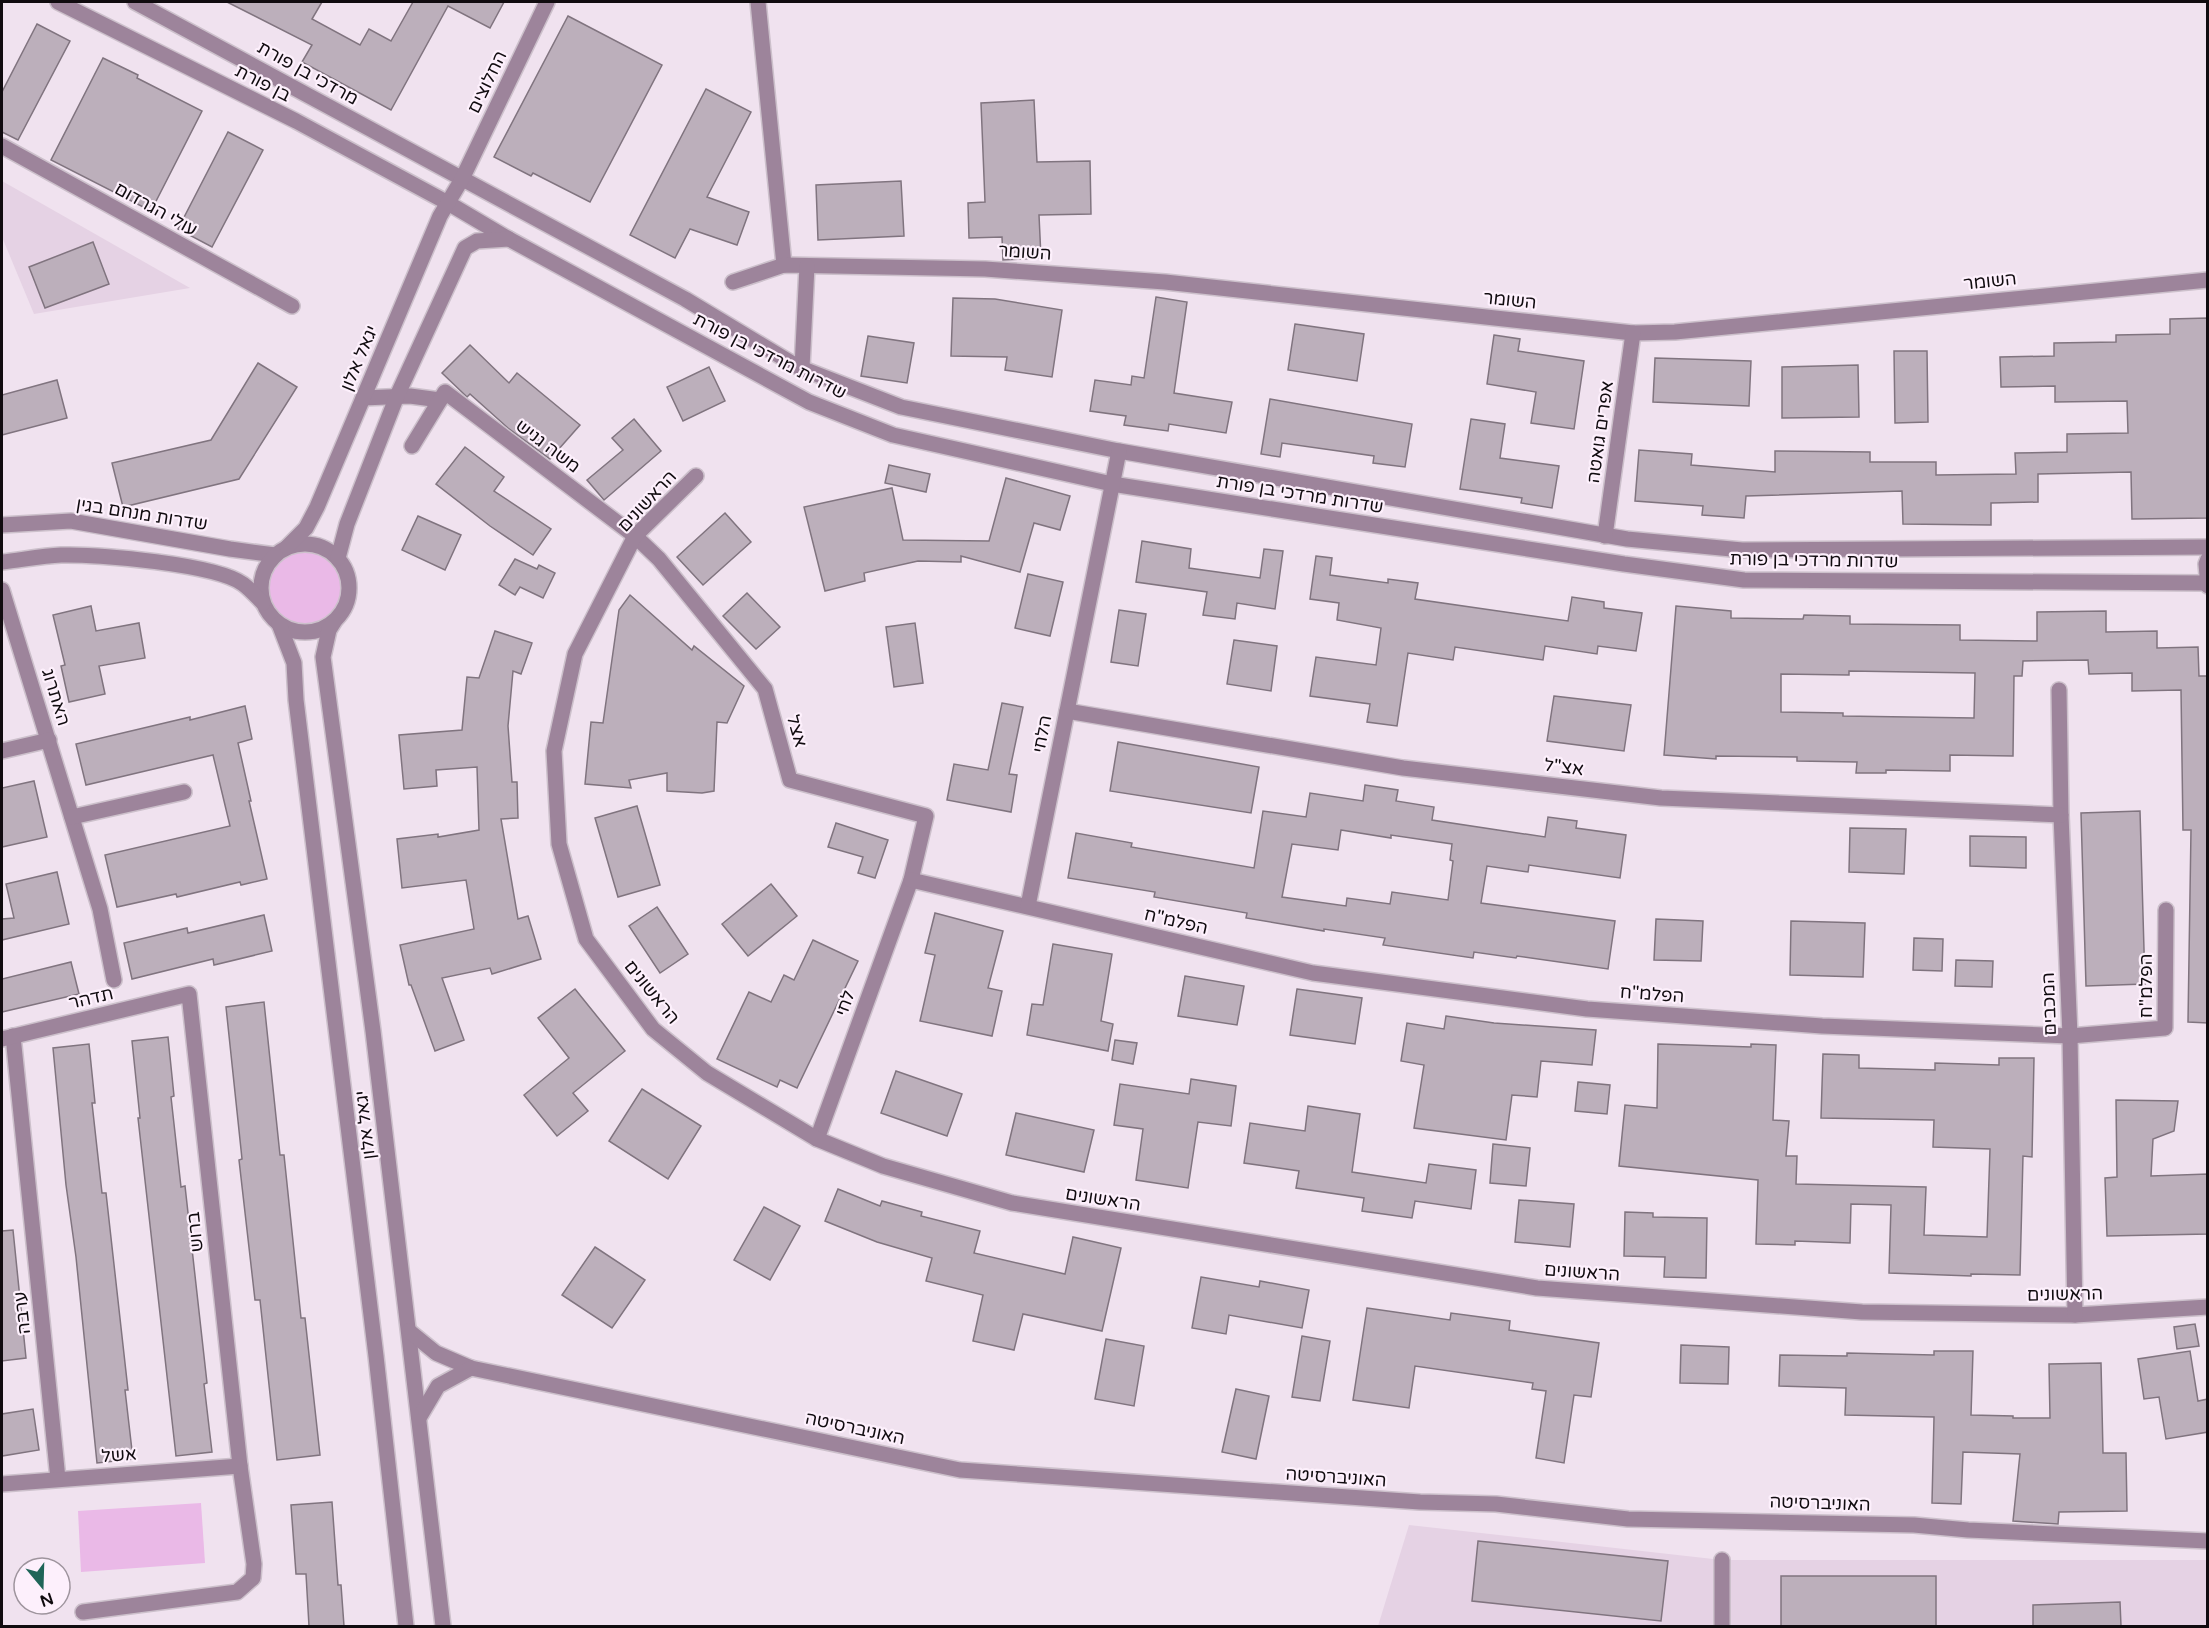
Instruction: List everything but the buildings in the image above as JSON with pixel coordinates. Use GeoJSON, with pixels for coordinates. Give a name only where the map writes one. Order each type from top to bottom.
{"type":"FeatureCollection","features":[{"type":"Feature","properties":{"kind":"street","name":"בן פורת"},"geometry":{"type":"LineString","coordinates":[[58,2],[296,121],[448,203]]}},
{"type":"Feature","properties":{"kind":"street","name":"מרדכי בן פורת"},"geometry":{"type":"LineString","coordinates":[[135,2],[462,179]]}},
{"type":"Feature","properties":{"kind":"street","name":"החלוצים"},"geometry":{"type":"LineString","coordinates":[[462,179],[547,2]]}},
{"type":"Feature","properties":{"kind":"street"},"geometry":{"type":"LineString","coordinates":[[758,2],[784,265]]}},
{"type":"Feature","properties":{"kind":"street","name":"עולי הגרדום"},"geometry":{"type":"LineString","coordinates":[[2,146],[292,306]]}},
{"type":"Feature","properties":{"kind":"street","name":"יגאל אלון"},"geometry":{"type":"LineString","coordinates":[[281,551],[297,538],[310,522],[440,216],[462,179]]}},
{"type":"Feature","properties":{"kind":"street","name":"שדרות מרדכי בן פורת"},"geometry":{"type":"LineString","coordinates":[[462,179],[685,299],[802,368],[901,407],[1119,451],[1605,536],[1742,550],[2208,547]]}},
{"type":"Feature","properties":{"kind":"street","name":"שדרות מרדכי בן פורת"},"geometry":{"type":"LineString","coordinates":[[448,203],[509,239],[809,402],[893,435],[1112,484],[1624,564],[1744,580],[2207,584]]}},
{"type":"Feature","properties":{"kind":"street"},"geometry":{"type":"LineString","coordinates":[[338,558],[347,524],[397,396],[465,248],[477,241],[509,239]]}},
{"type":"Feature","properties":{"kind":"street","name":"השומר"},"geometry":{"type":"LineString","coordinates":[[733,282],[784,265],[985,269],[1165,282],[1633,333],[1674,332],[2208,280]]}},
{"type":"Feature","properties":{"kind":"street"},"geometry":{"type":"LineString","coordinates":[[802,368],[807,266]]}},
{"type":"Feature","properties":{"kind":"street","name":"אפרים גואטה"},"geometry":{"type":"LineString","coordinates":[[1605,536],[1633,333]]}},
{"type":"Feature","properties":{"kind":"street","name":"משה גניש"},"geometry":{"type":"LineString","coordinates":[[363,398],[397,396],[440,400],[445,392],[635,536]]}},
{"type":"Feature","properties":{"kind":"street"},"geometry":{"type":"LineString","coordinates":[[412,446],[440,400]]}},
{"type":"Feature","properties":{"kind":"street","name":"הלחי"},"geometry":{"type":"LineString","coordinates":[[1028,906],[1119,451]]}},
{"type":"Feature","properties":{"kind":"street","name":"הראשונים"},"geometry":{"type":"LineString","coordinates":[[696,476],[635,536],[575,654],[554,751],[559,844],[586,939],[653,1029],[707,1073],[817,1139],[883,1166],[1012,1203],[1537,1288],[1862,1312],[2075,1316],[2208,1306]]}},
{"type":"Feature","properties":{"kind":"street","name":"שדרות מנחם בגין"},"geometry":{"type":"LineString","coordinates":[[2,525],[71,521],[230,549],[281,551]]}},
{"type":"Feature","properties":{"kind":"street","name":"אצל"},"geometry":{"type":"LineString","coordinates":[[635,536],[659,559],[765,689],[790,780],[926,816],[910,880]]}},
{"type":"Feature","properties":{"kind":"street"},"geometry":{"type":"LineString","coordinates":[[300,544],[314,544],[327,549],[338,558],[346,570],[350,584],[343,611],[334,622],[319,630],[303,633],[286,628],[269,615],[263,603],[262,577],[267,565],[281,551],[300,544]]}},
{"type":"Feature","properties":{"kind":"street"},"geometry":{"type":"LineString","coordinates":[[2,562],[62,555],[176,565],[201,569],[242,582],[263,603]]}},
{"type":"Feature","properties":{"kind":"street"},"geometry":{"type":"LineString","coordinates":[[2207,584],[2208,559]]}},
{"type":"Feature","properties":{"kind":"street","name":"האתרוג"},"geometry":{"type":"LineString","coordinates":[[2,590],[100,909],[114,980]]}},
{"type":"Feature","properties":{"kind":"street","name":"יגאל אלון"},"geometry":{"type":"LineString","coordinates":[[334,622],[329,630],[323,657],[373,1031],[443,1626]]}},
{"type":"Feature","properties":{"kind":"street","name":"יגאל אלון"},"geometry":{"type":"LineString","coordinates":[[279,624],[294,663],[296,700],[406,1626]]}},
{"type":"Feature","properties":{"kind":"street","name":"המכבים"},"geometry":{"type":"LineString","coordinates":[[2059,690],[2061,815],[2070,1036],[2075,1316]]}},
{"type":"Feature","properties":{"kind":"street","name":"אצ\"ל"},"geometry":{"type":"LineString","coordinates":[[1067,711],[1403,768],[1660,798],[2061,815]]}},
{"type":"Feature","properties":{"kind":"street"},"geometry":{"type":"LineString","coordinates":[[2,751],[49,740]]}},
{"type":"Feature","properties":{"kind":"street"},"geometry":{"type":"LineString","coordinates":[[72,817],[184,792]]}},
{"type":"Feature","properties":{"kind":"street"},"geometry":{"type":"LineString","coordinates":[[910,880],[1028,906]]}},
{"type":"Feature","properties":{"kind":"street","name":"לחי"},"geometry":{"type":"LineString","coordinates":[[817,1139],[910,880]]}},
{"type":"Feature","properties":{"kind":"street","name":"הפלמ\"ח"},"geometry":{"type":"LineString","coordinates":[[1028,906],[1313,973],[1587,1009],[1822,1026],[2070,1036],[2165,1028],[2166,910]]}},
{"type":"Feature","properties":{"kind":"street","name":"תדהר"},"geometry":{"type":"LineString","coordinates":[[7,1038],[189,994]]}},
{"type":"Feature","properties":{"kind":"street","name":"ברוש"},"geometry":{"type":"LineString","coordinates":[[83,1612],[237,1592],[253,1578],[254,1563],[240,1466],[189,994]]}},
{"type":"Feature","properties":{"kind":"street","name":"ערבה"},"geometry":{"type":"LineString","coordinates":[[7,1038],[58,1479]]}},
{"type":"Feature","properties":{"kind":"street","name":"האוניברסיטה"},"geometry":{"type":"LineString","coordinates":[[409,1331],[436,1353],[471,1368],[960,1470],[1420,1502],[1496,1504],[1628,1519],[1914,1525],[1968,1530],[2208,1541]]}},
{"type":"Feature","properties":{"kind":"street"},"geometry":{"type":"LineString","coordinates":[[418,1418],[438,1386],[471,1368]]}},
{"type":"Feature","properties":{"kind":"street","name":"אשל"},"geometry":{"type":"LineString","coordinates":[[2,1484],[240,1466]]}},
{"type":"Feature","properties":{"kind":"street"},"geometry":{"type":"LineString","coordinates":[[1722,1560],[1722,1626]]}},
{"type":"Feature","properties":{"kind":"shaded area"},"geometry":{"type":"Polygon","coordinates":[[[2,181],[190,288],[34,314],[2,237],[2,181]]]}},
{"type":"Feature","properties":{"kind":"shaded area"},"geometry":{"type":"Polygon","coordinates":[[[305,552],[319,555],[331,562],[338,574],[341,588],[338,602],[331,614],[319,621],[305,624],[291,621],[279,614],[272,602],[269,588],[272,574],[279,562],[291,555],[305,552]]]}},
{"type":"Feature","properties":{"kind":"shaded area"},"geometry":{"type":"Polygon","coordinates":[[[201,1503],[205,1563],[81,1572],[78,1511],[201,1503]]]}},
{"type":"Feature","properties":{"kind":"shaded area"},"geometry":{"type":"Polygon","coordinates":[[[1409,1525],[1722,1560],[2207,1560],[2207,1626],[1378,1626],[1409,1525]]]}}]}
